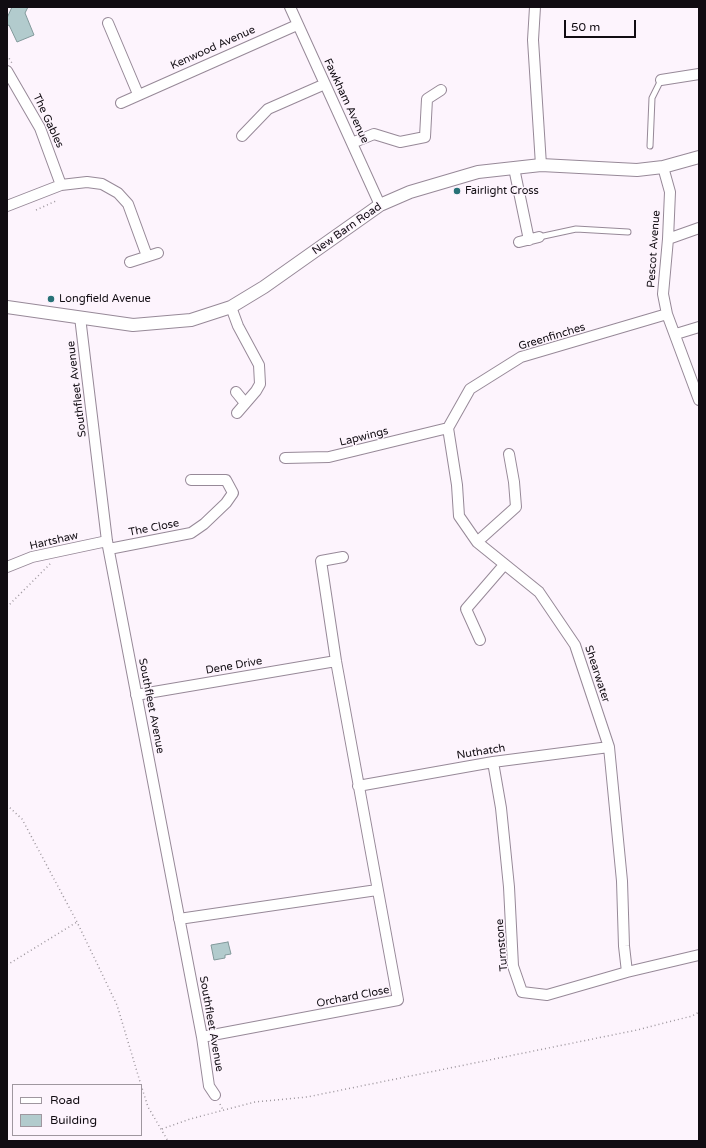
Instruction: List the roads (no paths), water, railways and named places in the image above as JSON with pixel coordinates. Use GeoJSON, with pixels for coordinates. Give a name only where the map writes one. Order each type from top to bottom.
{"type":"FeatureCollection","features":[{"type":"Feature","properties":{"kind":"street","name":"Fawkham Avenue"},"geometry":{"type":"LineString","coordinates":[[290,7],[380,205]]}},
{"type":"Feature","properties":{"kind":"street"},"geometry":{"type":"LineString","coordinates":[[535,7],[533,40],[541,165]]}},
{"type":"Feature","properties":{"kind":"street"},"geometry":{"type":"LineString","coordinates":[[108,23],[138,94]]}},
{"type":"Feature","properties":{"kind":"street","name":"Kenwood Avenue"},"geometry":{"type":"LineString","coordinates":[[121,102],[297,25]]}},
{"type":"Feature","properties":{"kind":"street","name":"The Gables"},"geometry":{"type":"LineString","coordinates":[[7,71],[40,128],[62,185]]}},
{"type":"Feature","properties":{"kind":"street"},"geometry":{"type":"LineString","coordinates":[[661,80],[699,74]]}},
{"type":"Feature","properties":{"kind":"street"},"geometry":{"type":"LineString","coordinates":[[242,136],[268,109],[325,84]]}},
{"type":"Feature","properties":{"kind":"street"},"geometry":{"type":"LineString","coordinates":[[352,143],[374,134],[400,142],[425,137],[427,99],[441,90]]}},
{"type":"Feature","properties":{"kind":"street","name":"New Barn Road"},"geometry":{"type":"LineString","coordinates":[[7,307],[133,325],[191,320],[231,307],[264,287],[380,205],[410,192],[478,172],[541,165],[637,170],[663,167],[699,157]]}},
{"type":"Feature","properties":{"kind":"street","name":"Pescot Avenue"},"geometry":{"type":"LineString","coordinates":[[663,167],[670,192],[668,239],[663,294],[667,314],[676,334],[699,400]]}},
{"type":"Feature","properties":{"kind":"street"},"geometry":{"type":"LineString","coordinates":[[514,168],[534,239],[519,242]]}},
{"type":"Feature","properties":{"kind":"street"},"geometry":{"type":"LineString","coordinates":[[7,206],[62,185],[98,182],[118,193],[128,204],[147,256]]}},
{"type":"Feature","properties":{"kind":"street"},"geometry":{"type":"LineString","coordinates":[[668,239],[699,228]]}},
{"type":"Feature","properties":{"kind":"street"},"geometry":{"type":"LineString","coordinates":[[130,262],[158,253]]}},
{"type":"Feature","properties":{"kind":"street"},"geometry":{"type":"LineString","coordinates":[[231,307],[238,326],[259,365],[260,384],[237,413]]}},
{"type":"Feature","properties":{"kind":"street","name":"Greenfinches"},"geometry":{"type":"LineString","coordinates":[[448,428],[470,389],[522,357],[667,314]]}},
{"type":"Feature","properties":{"kind":"street","name":"Southfleet Avenue"},"geometry":{"type":"LineString","coordinates":[[80,317],[108,545],[202,1037],[209,1086],[216,1095]]}},
{"type":"Feature","properties":{"kind":"street"},"geometry":{"type":"LineString","coordinates":[[676,334],[699,327]]}},
{"type":"Feature","properties":{"kind":"street"},"geometry":{"type":"LineString","coordinates":[[236,392],[245,403]]}},
{"type":"Feature","properties":{"kind":"street","name":"Lapwings"},"geometry":{"type":"LineString","coordinates":[[285,458],[329,458],[448,428]]}},
{"type":"Feature","properties":{"kind":"street","name":"Shearwater"},"geometry":{"type":"LineString","coordinates":[[448,428],[457,485],[459,516],[477,542],[539,592],[575,645],[609,747],[622,881],[624,946],[627,972]]}},
{"type":"Feature","properties":{"kind":"street"},"geometry":{"type":"LineString","coordinates":[[477,542],[516,507],[514,482],[509,454]]}},
{"type":"Feature","properties":{"kind":"street","name":"The Close"},"geometry":{"type":"LineString","coordinates":[[108,545],[192,533],[215,513],[233,493],[226,480],[191,480]]}},
{"type":"Feature","properties":{"kind":"street","name":"Hartshaw"},"geometry":{"type":"LineString","coordinates":[[7,567],[32,557],[63,550],[108,545]]}},
{"type":"Feature","properties":{"kind":"street"},"geometry":{"type":"LineString","coordinates":[[343,557],[321,561],[336,661],[358,786]]}},
{"type":"Feature","properties":{"kind":"street"},"geometry":{"type":"LineString","coordinates":[[480,640],[466,609],[504,565]]}},
{"type":"Feature","properties":{"kind":"street","name":"Dene Drive"},"geometry":{"type":"LineString","coordinates":[[136,695],[336,661]]}},
{"type":"Feature","properties":{"kind":"street","name":"Nuthatch"},"geometry":{"type":"LineString","coordinates":[[358,786],[493,762],[609,747]]}},
{"type":"Feature","properties":{"kind":"street","name":"Turnstone"},"geometry":{"type":"LineString","coordinates":[[493,762],[501,808],[509,887],[513,966],[522,992],[546,995],[627,972],[699,955]]}},
{"type":"Feature","properties":{"kind":"street","name":"Orchard Close"},"geometry":{"type":"LineString","coordinates":[[202,1037],[398,1000],[358,786]]}},
{"type":"Feature","properties":{"kind":"street"},"geometry":{"type":"LineString","coordinates":[[179,920],[377,890]]}},
{"type":"Feature","properties":{"kind":"lane"},"geometry":{"type":"LineString","coordinates":[[650,146],[652,98],[661,80]]}},
{"type":"Feature","properties":{"kind":"lane"},"geometry":{"type":"LineString","coordinates":[[534,239],[576,229],[628,232]]}},
{"type":"Feature","properties":{"kind":"place","name":"Fairlight Cross"},"geometry":{"type":"Point","coordinates":[457,191]}},
{"type":"Feature","properties":{"kind":"place","name":"Longfield Avenue"},"geometry":{"type":"Point","coordinates":[51,299]}}]}
